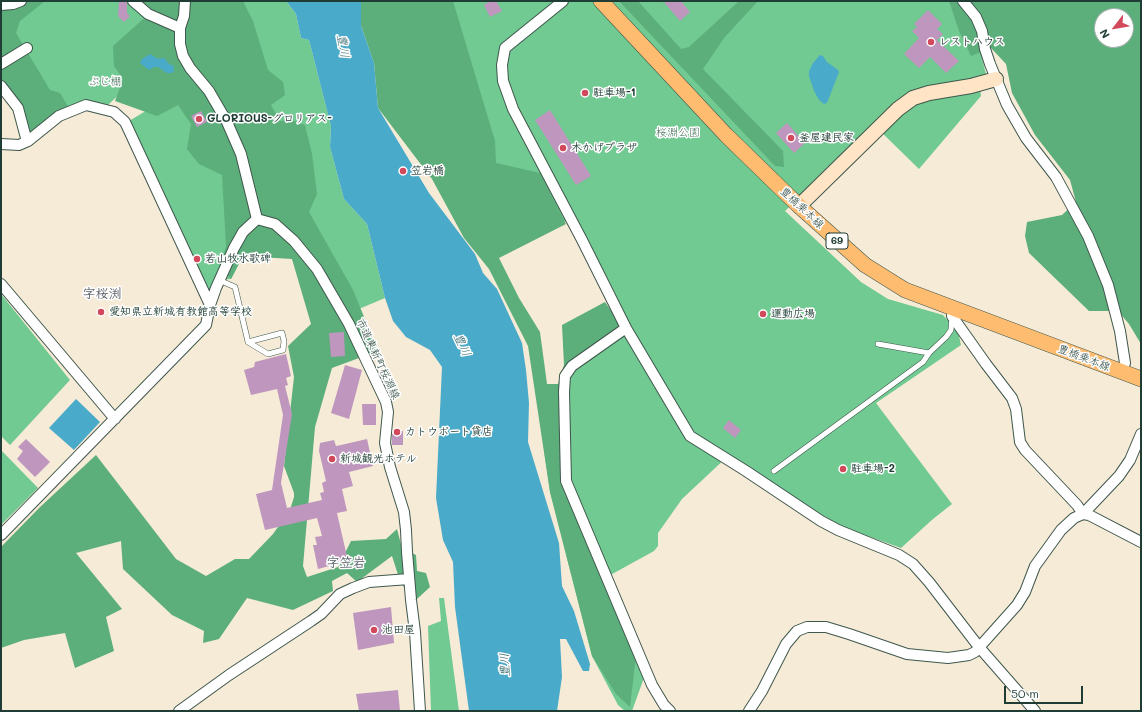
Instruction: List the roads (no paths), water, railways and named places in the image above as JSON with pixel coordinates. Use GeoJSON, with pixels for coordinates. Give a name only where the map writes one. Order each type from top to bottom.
{"type":"FeatureCollection","features":[{"type":"Feature","properties":{"kind":"main road","name":"豊橋乗本線"},"geometry":{"type":"LineString","coordinates":[[601,1],[726,135],[799,206],[846,249],[870,268],[905,290],[953,312],[1141,379]]}},
{"type":"Feature","properties":{"kind":"street"},"geometry":{"type":"LineString","coordinates":[[1,5],[13,4],[21,1]]}},
{"type":"Feature","properties":{"kind":"street"},"geometry":{"type":"LineString","coordinates":[[133,1],[148,14],[180,28]]}},
{"type":"Feature","properties":{"kind":"street"},"geometry":{"type":"LineString","coordinates":[[1,535],[206,325],[210,305],[219,280],[243,232],[257,219],[241,154],[227,122],[208,91],[190,68],[183,56],[180,44],[180,28],[184,16],[185,1]]}},
{"type":"Feature","properties":{"kind":"street"},"geometry":{"type":"LineString","coordinates":[[563,1],[505,48],[502,65],[504,81],[513,109],[582,240],[626,328],[690,436],[821,521],[838,530],[899,555],[913,564],[929,582],[979,647],[1035,711]]}},
{"type":"Feature","properties":{"kind":"street"},"geometry":{"type":"LineString","coordinates":[[963,1],[976,18],[982,31],[985,49],[990,64],[1007,105],[1026,138],[1056,176],[1088,236],[1108,285],[1120,332],[1124,363],[1122,372]]}},
{"type":"Feature","properties":{"kind":"street"},"geometry":{"type":"LineString","coordinates":[[1,64],[27,48]]}},
{"type":"Feature","properties":{"kind":"street"},"geometry":{"type":"LineString","coordinates":[[799,206],[898,109],[913,98],[929,93],[971,86],[996,79]]}},
{"type":"Feature","properties":{"kind":"street"},"geometry":{"type":"LineString","coordinates":[[1,86],[18,108],[28,141]]}},
{"type":"Feature","properties":{"kind":"street"},"geometry":{"type":"LineString","coordinates":[[1,144],[19,145],[28,141],[59,116],[86,105],[114,112],[125,122],[210,305]]}},
{"type":"Feature","properties":{"kind":"street","name":"市道東新町桜淵線"},"geometry":{"type":"LineString","coordinates":[[257,219],[275,224],[294,241],[317,269],[349,324],[386,402],[388,412],[385,443],[390,467],[404,512],[411,600],[416,632],[420,711]]}},
{"type":"Feature","properties":{"kind":"street"},"geometry":{"type":"LineString","coordinates":[[1,284],[115,419]]}},
{"type":"Feature","properties":{"kind":"street"},"geometry":{"type":"LineString","coordinates":[[953,312],[982,359],[1012,398],[1016,409],[1020,442],[1025,450],[1077,505],[1083,514],[1089,515],[1141,542]]}},
{"type":"Feature","properties":{"kind":"street"},"geometry":{"type":"LineString","coordinates":[[626,328],[572,366],[566,376],[564,392],[566,481],[652,685],[664,705],[670,711]]}},
{"type":"Feature","properties":{"kind":"street"},"geometry":{"type":"LineString","coordinates":[[749,711],[762,691],[786,644],[797,631],[807,627],[826,627],[907,654],[933,658],[948,658],[969,655],[975,652],[1017,605],[1025,592],[1035,566],[1061,530],[1074,518],[1083,514],[1119,476],[1130,460],[1141,434]]}},
{"type":"Feature","properties":{"kind":"street"},"geometry":{"type":"LineString","coordinates":[[179,711],[228,675],[321,614],[340,594],[369,582],[409,579]]}},
{"type":"Feature","properties":{"kind":"lane"},"geometry":{"type":"LineString","coordinates":[[219,280],[235,287],[248,342],[268,354],[283,350],[284,341],[282,333],[248,342]]}},
{"type":"Feature","properties":{"kind":"lane"},"geometry":{"type":"LineString","coordinates":[[774,471],[923,362],[929,353],[946,337],[951,330],[953,312]]}},
{"type":"Feature","properties":{"kind":"lane"},"geometry":{"type":"LineString","coordinates":[[878,344],[929,353]]}},
{"type":"Feature","properties":{"kind":"water","name":"豊川"},"geometry":{"type":"Polygon","coordinates":[[[286,1],[361,1],[361,26],[374,63],[378,108],[429,193],[475,254],[483,273],[497,289],[522,343],[529,403],[528,442],[559,543],[562,586],[574,611],[590,664],[589,671],[583,671],[566,639],[560,639],[562,677],[557,711],[469,711],[455,607],[453,562],[443,540],[436,498],[442,367],[430,350],[406,337],[393,321],[385,298],[367,224],[344,199],[330,147],[331,126],[309,40],[301,38],[296,14],[286,1]]]}},
{"type":"Feature","properties":{"kind":"water"},"geometry":{"type":"Polygon","coordinates":[[[150,54],[158,59],[164,58],[170,65],[173,65],[174,71],[172,73],[167,73],[158,67],[154,67],[149,70],[140,63],[142,59],[150,54]]]}},
{"type":"Feature","properties":{"kind":"water"},"geometry":{"type":"Polygon","coordinates":[[[820,55],[823,56],[827,62],[839,72],[827,103],[824,104],[819,100],[814,91],[809,76],[809,71],[813,63],[820,55]]]}},
{"type":"Feature","properties":{"kind":"water"},"geometry":{"type":"Polygon","coordinates":[[[76,399],[100,422],[74,450],[49,428],[76,399]]]}},
{"type":"Feature","properties":{"kind":"place","name":"レストハウス"},"geometry":{"type":"Point","coordinates":[931,42]}},
{"type":"Feature","properties":{"kind":"place","name":"駐車場-1"},"geometry":{"type":"Point","coordinates":[585,93]}},
{"type":"Feature","properties":{"kind":"place","name":"GLORIOUS-グロリアス-"},"geometry":{"type":"Point","coordinates":[199,119]}},
{"type":"Feature","properties":{"kind":"place","name":"釜屋建民家"},"geometry":{"type":"Point","coordinates":[791,138]}},
{"type":"Feature","properties":{"kind":"place","name":"木かげプラザ"},"geometry":{"type":"Point","coordinates":[563,148]}},
{"type":"Feature","properties":{"kind":"place","name":"笠岩橋"},"geometry":{"type":"Point","coordinates":[403,171]}},
{"type":"Feature","properties":{"kind":"place","name":"若山牧水歌碑"},"geometry":{"type":"Point","coordinates":[197,259]}},
{"type":"Feature","properties":{"kind":"place","name":"愛知県立新城有教館高等学校"},"geometry":{"type":"Point","coordinates":[101,312]}},
{"type":"Feature","properties":{"kind":"place","name":"運動広場"},"geometry":{"type":"Point","coordinates":[763,314]}},
{"type":"Feature","properties":{"kind":"place","name":"カトウボート貸店"},"geometry":{"type":"Point","coordinates":[397,432]}},
{"type":"Feature","properties":{"kind":"place","name":"新城観光ホテル"},"geometry":{"type":"Point","coordinates":[332,459]}},
{"type":"Feature","properties":{"kind":"place","name":"駐車場-2"},"geometry":{"type":"Point","coordinates":[843,469]}},
{"type":"Feature","properties":{"kind":"place","name":"池田屋"},"geometry":{"type":"Point","coordinates":[374,630]}},
{"type":"Feature","properties":{"kind":"district","name":"字桜渕"},"geometry":{"type":"Point","coordinates":[102,294]}},
{"type":"Feature","properties":{"kind":"district","name":"字笠岩"},"geometry":{"type":"Point","coordinates":[346,563]}},
{"type":"Feature","properties":{"kind":"park label","name":"ぶじ棚"},"geometry":{"type":"Point","coordinates":[105,82]}},
{"type":"Feature","properties":{"kind":"park label","name":"桜淵公園"},"geometry":{"type":"Point","coordinates":[678,133]}}]}
